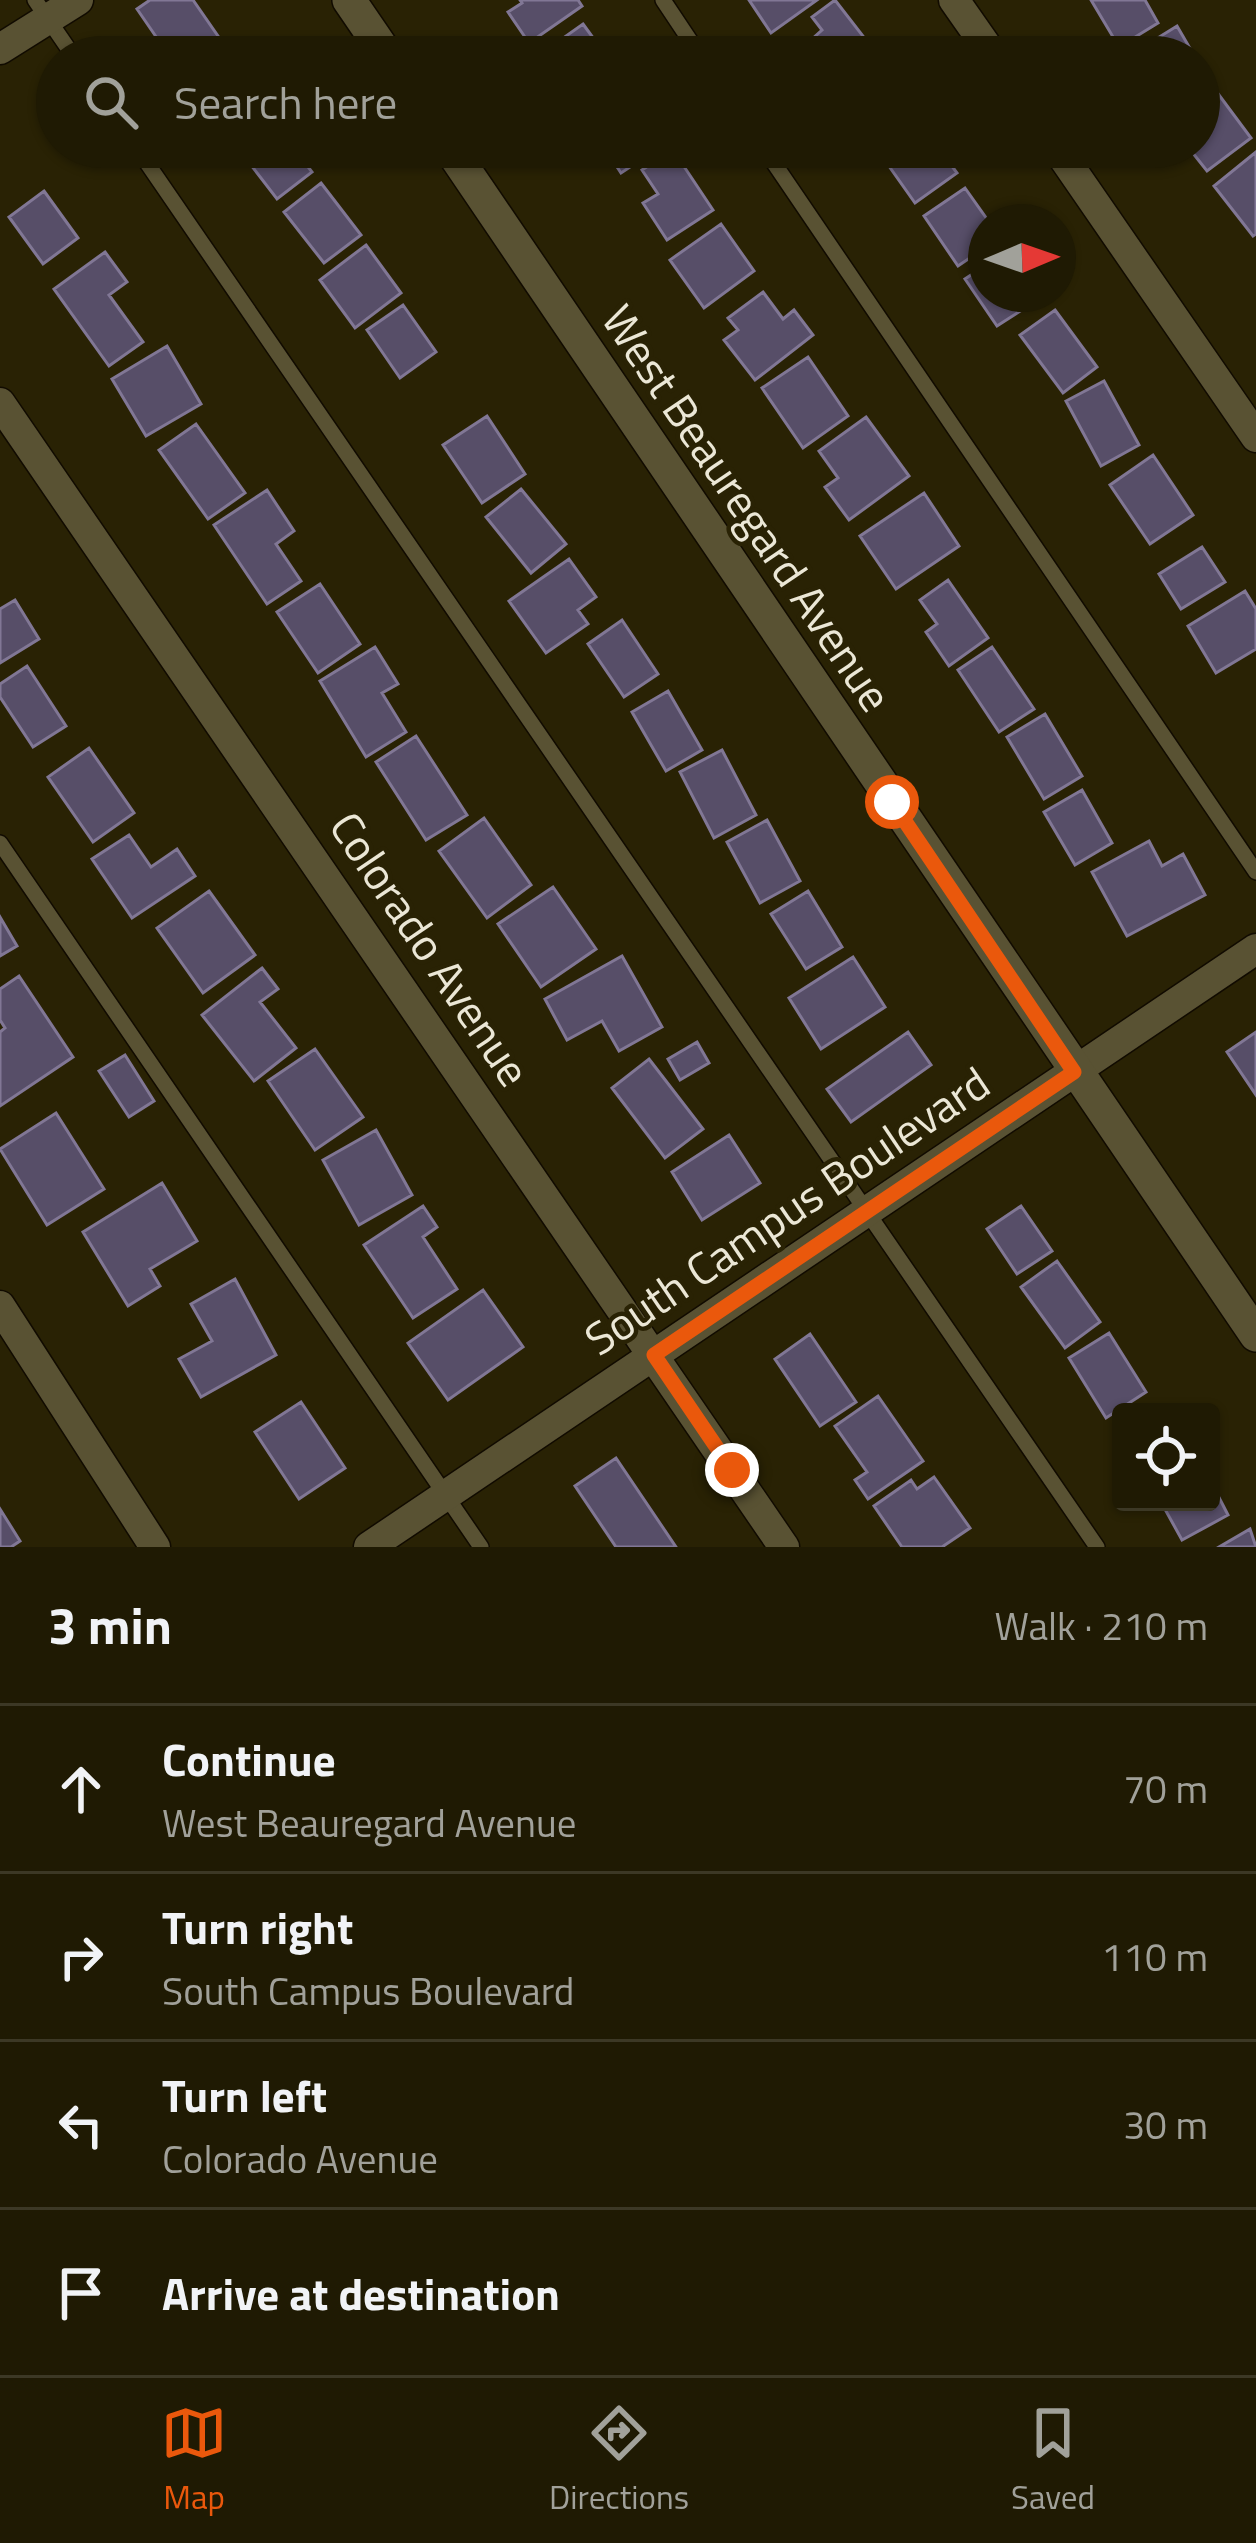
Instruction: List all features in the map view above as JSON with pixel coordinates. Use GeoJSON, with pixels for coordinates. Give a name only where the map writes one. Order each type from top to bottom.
{"type":"FeatureCollection","features":[{"type":"Feature","properties":{"kind":"street"},"geometry":{"type":"LineString","coordinates":[[0,50],[42,10],[78,0]]}},
{"type":"Feature","properties":{"kind":"street"},"geometry":{"type":"LineString","coordinates":[[349,0],[374,36]]}},
{"type":"Feature","properties":{"kind":"street"},"geometry":{"type":"LineString","coordinates":[[954,0],[979,36]]}},
{"type":"Feature","properties":{"kind":"street","name":"West Beauregard Avenue"},"geometry":{"type":"LineString","coordinates":[[462,168],[1256,1335]]}},
{"type":"Feature","properties":{"kind":"street"},"geometry":{"type":"LineString","coordinates":[[1070,168],[1256,437]]}},
{"type":"Feature","properties":{"kind":"street","name":"Colorado Avenue"},"geometry":{"type":"LineString","coordinates":[[0,403],[784,1547]]}},
{"type":"Feature","properties":{"kind":"street","name":"South Campus Boulevard"},"geometry":{"type":"LineString","coordinates":[[369,1547],[1256,949]]}},
{"type":"Feature","properties":{"kind":"street"},"geometry":{"type":"LineString","coordinates":[[0,1306],[155,1547]]}},
{"type":"Feature","properties":{"kind":"lane"},"geometry":{"type":"LineString","coordinates":[[662,0],[687,36]]}},
{"type":"Feature","properties":{"kind":"lane"},"geometry":{"type":"LineString","coordinates":[[42,10],[60,36]]}},
{"type":"Feature","properties":{"kind":"lane"},"geometry":{"type":"LineString","coordinates":[[150,168],[1096,1547]]}},
{"type":"Feature","properties":{"kind":"lane"},"geometry":{"type":"LineString","coordinates":[[777,168],[1256,872]]}},
{"type":"Feature","properties":{"kind":"lane"},"geometry":{"type":"LineString","coordinates":[[0,843],[481,1547]]}},
{"type":"Feature","properties":{"kind":"building"},"geometry":{"type":"Polygon","coordinates":[[[150,0],[193,0],[218,36],[156,36],[137,9],[150,0]]]}},
{"type":"Feature","properties":{"kind":"building"},"geometry":{"type":"Polygon","coordinates":[[[520,0],[578,0],[582,6],[539,36],[524,36],[508,12],[520,0]]]}},
{"type":"Feature","properties":{"kind":"building"},"geometry":{"type":"Polygon","coordinates":[[[749,0],[817,0],[771,33],[749,0]]]}},
{"type":"Feature","properties":{"kind":"building"},"geometry":{"type":"Polygon","coordinates":[[[835,0],[863,36],[815,36],[822,30],[812,17],[835,0]]]}},
{"type":"Feature","properties":{"kind":"building"},"geometry":{"type":"Polygon","coordinates":[[[1091,0],[1145,0],[1158,23],[1137,36],[1112,36],[1091,0]]]}},
{"type":"Feature","properties":{"kind":"building"},"geometry":{"type":"Polygon","coordinates":[[[583,24],[592,36],[566,36],[583,24]]]}},
{"type":"Feature","properties":{"kind":"building"},"geometry":{"type":"Polygon","coordinates":[[[1177,26],[1183,36],[1161,36],[1177,26]]]}},
{"type":"Feature","properties":{"kind":"building"},"geometry":{"type":"Polygon","coordinates":[[[1220,96],[1251,138],[1220,161],[1220,96]]]}},
{"type":"Feature","properties":{"kind":"building"},"geometry":{"type":"Polygon","coordinates":[[[1256,152],[1256,234],[1253,236],[1214,186],[1256,152]]]}},
{"type":"Feature","properties":{"kind":"building"},"geometry":{"type":"Polygon","coordinates":[[[253,168],[309,168],[312,172],[277,199],[253,168]]]}},
{"type":"Feature","properties":{"kind":"building"},"geometry":{"type":"Polygon","coordinates":[[[685,168],[713,210],[667,240],[643,203],[658,194],[642,170],[685,168]]]}},
{"type":"Feature","properties":{"kind":"building"},"geometry":{"type":"Polygon","coordinates":[[[890,168],[953,168],[957,173],[915,203],[890,168]]]}},
{"type":"Feature","properties":{"kind":"building"},"geometry":{"type":"Polygon","coordinates":[[[321,183],[361,235],[324,263],[284,212],[321,183]]]}},
{"type":"Feature","properties":{"kind":"building"},"geometry":{"type":"Polygon","coordinates":[[[965,188],[976,204],[968,204],[968,259],[958,266],[924,216],[965,188]]]}},
{"type":"Feature","properties":{"kind":"building"},"geometry":{"type":"Polygon","coordinates":[[[44,191],[78,238],[43,264],[9,217],[44,191]]]}},
{"type":"Feature","properties":{"kind":"building"},"geometry":{"type":"Polygon","coordinates":[[[721,224],[754,271],[704,308],[670,260],[721,224]]]}},
{"type":"Feature","properties":{"kind":"building"},"geometry":{"type":"Polygon","coordinates":[[[366,245],[401,293],[355,328],[320,280],[366,245]]]}},
{"type":"Feature","properties":{"kind":"building"},"geometry":{"type":"Polygon","coordinates":[[[105,252],[127,282],[109,295],[143,342],[109,366],[54,289],[105,252]]]}},
{"type":"Feature","properties":{"kind":"building"},"geometry":{"type":"Polygon","coordinates":[[[763,292],[783,319],[794,310],[813,335],[755,380],[724,340],[738,330],[728,318],[763,292]]]}},
{"type":"Feature","properties":{"kind":"building"},"geometry":{"type":"Polygon","coordinates":[[[403,305],[436,352],[400,378],[367,330],[403,305]]]}},
{"type":"Feature","properties":{"kind":"building"},"geometry":{"type":"Polygon","coordinates":[[[987,312],[1019,312],[997,326],[987,312]]]}},
{"type":"Feature","properties":{"kind":"building"},"geometry":{"type":"Polygon","coordinates":[[[1056,312],[1097,367],[1063,393],[1020,335],[1056,312]]]}},
{"type":"Feature","properties":{"kind":"building"},"geometry":{"type":"Polygon","coordinates":[[[167,346],[201,404],[146,436],[112,379],[167,346]]]}},
{"type":"Feature","properties":{"kind":"building"},"geometry":{"type":"Polygon","coordinates":[[[808,357],[848,416],[803,448],[762,388],[808,357]]]}},
{"type":"Feature","properties":{"kind":"building"},"geometry":{"type":"Polygon","coordinates":[[[1104,381],[1139,445],[1101,466],[1066,401],[1104,381]]]}},
{"type":"Feature","properties":{"kind":"building"},"geometry":{"type":"Polygon","coordinates":[[[487,416],[525,474],[482,503],[443,445],[487,416]]]}},
{"type":"Feature","properties":{"kind":"building"},"geometry":{"type":"Polygon","coordinates":[[[866,417],[909,476],[849,520],[825,487],[838,478],[819,451],[866,417]]]}},
{"type":"Feature","properties":{"kind":"building"},"geometry":{"type":"Polygon","coordinates":[[[196,424],[245,493],[208,519],[159,450],[196,424]]]}},
{"type":"Feature","properties":{"kind":"building"},"geometry":{"type":"Polygon","coordinates":[[[1153,455],[1193,515],[1150,544],[1110,485],[1153,455]]]}},
{"type":"Feature","properties":{"kind":"building"},"geometry":{"type":"Polygon","coordinates":[[[521,489],[566,544],[531,573],[486,517],[521,489]]]}},
{"type":"Feature","properties":{"kind":"building"},"geometry":{"type":"Polygon","coordinates":[[[267,490],[294,531],[276,544],[301,581],[267,604],[214,525],[267,490]]]}},
{"type":"Feature","properties":{"kind":"building"},"geometry":{"type":"Polygon","coordinates":[[[924,493],[959,546],[896,589],[860,536],[924,493]]]}},
{"type":"Feature","properties":{"kind":"building"},"geometry":{"type":"Polygon","coordinates":[[[1202,547],[1225,582],[1181,609],[1159,574],[1202,547]]]}},
{"type":"Feature","properties":{"kind":"building"},"geometry":{"type":"Polygon","coordinates":[[[569,559],[596,597],[578,610],[588,624],[546,653],[509,601],[569,559]]]}},
{"type":"Feature","properties":{"kind":"building"},"geometry":{"type":"Polygon","coordinates":[[[948,580],[988,638],[949,666],[926,632],[937,624],[920,600],[948,580]]]}},
{"type":"Feature","properties":{"kind":"building"},"geometry":{"type":"Polygon","coordinates":[[[320,584],[360,644],[318,673],[277,612],[320,584]]]}},
{"type":"Feature","properties":{"kind":"building"},"geometry":{"type":"Polygon","coordinates":[[[1245,591],[1256,609],[1256,649],[1216,673],[1188,626],[1245,591]]]}},
{"type":"Feature","properties":{"kind":"building"},"geometry":{"type":"Polygon","coordinates":[[[15,600],[39,639],[0,663],[0,609],[15,600]]]}},
{"type":"Feature","properties":{"kind":"building"},"geometry":{"type":"Polygon","coordinates":[[[622,620],[658,674],[624,697],[588,644],[622,620]]]}},
{"type":"Feature","properties":{"kind":"building"},"geometry":{"type":"Polygon","coordinates":[[[375,647],[398,684],[382,693],[406,732],[366,757],[320,681],[375,647]]]}},
{"type":"Feature","properties":{"kind":"building"},"geometry":{"type":"Polygon","coordinates":[[[992,647],[1034,709],[999,732],[958,670],[992,647]]]}},
{"type":"Feature","properties":{"kind":"building"},"geometry":{"type":"Polygon","coordinates":[[[27,666],[66,726],[33,747],[0,697],[0,684],[27,666]]]}},
{"type":"Feature","properties":{"kind":"building"},"geometry":{"type":"Polygon","coordinates":[[[668,691],[702,750],[666,771],[632,712],[668,691]]]}},
{"type":"Feature","properties":{"kind":"building"},"geometry":{"type":"Polygon","coordinates":[[[1045,714],[1082,776],[1044,799],[1007,737],[1045,714]]]}},
{"type":"Feature","properties":{"kind":"building"},"geometry":{"type":"Polygon","coordinates":[[[416,736],[467,815],[426,840],[376,762],[416,736]]]}},
{"type":"Feature","properties":{"kind":"building"},"geometry":{"type":"Polygon","coordinates":[[[89,748],[134,813],[93,842],[48,777],[89,748]]]}},
{"type":"Feature","properties":{"kind":"building"},"geometry":{"type":"Polygon","coordinates":[[[722,750],[756,815],[714,838],[680,772],[722,750]]]}},
{"type":"Feature","properties":{"kind":"building"},"geometry":{"type":"Polygon","coordinates":[[[1082,790],[1112,843],[1075,865],[1044,812],[1082,790]]]}},
{"type":"Feature","properties":{"kind":"building"},"geometry":{"type":"Polygon","coordinates":[[[484,818],[531,885],[487,918],[439,851],[484,818]]]}},
{"type":"Feature","properties":{"kind":"building"},"geometry":{"type":"Polygon","coordinates":[[[767,820],[800,881],[760,903],[727,842],[767,820]]]}},
{"type":"Feature","properties":{"kind":"building"},"geometry":{"type":"Polygon","coordinates":[[[129,835],[151,867],[177,849],[195,876],[132,918],[92,859],[129,835]]]}},
{"type":"Feature","properties":{"kind":"building"},"geometry":{"type":"Polygon","coordinates":[[[1149,841],[1162,866],[1183,854],[1205,895],[1127,936],[1092,872],[1149,841]]]}},
{"type":"Feature","properties":{"kind":"building"},"geometry":{"type":"Polygon","coordinates":[[[553,887],[596,949],[541,987],[498,924],[553,887]]]}},
{"type":"Feature","properties":{"kind":"building"},"geometry":{"type":"Polygon","coordinates":[[[209,891],[255,955],[203,993],[157,928],[209,891]]]}},
{"type":"Feature","properties":{"kind":"building"},"geometry":{"type":"Polygon","coordinates":[[[808,891],[842,947],[806,969],[771,914],[808,891]]]}},
{"type":"Feature","properties":{"kind":"building"},"geometry":{"type":"Polygon","coordinates":[[[0,917],[17,946],[0,956],[0,917]]]}},
{"type":"Feature","properties":{"kind":"building"},"geometry":{"type":"Polygon","coordinates":[[[622,956],[662,1027],[619,1051],[602,1021],[567,1040],[545,999],[622,956]]]}},
{"type":"Feature","properties":{"kind":"building"},"geometry":{"type":"Polygon","coordinates":[[[853,957],[885,1007],[821,1049],[789,998],[853,957]]]}},
{"type":"Feature","properties":{"kind":"building"},"geometry":{"type":"Polygon","coordinates":[[[262,968],[278,989],[260,1002],[296,1048],[254,1081],[202,1015],[262,968]]]}},
{"type":"Feature","properties":{"kind":"building"},"geometry":{"type":"Polygon","coordinates":[[[19,976],[73,1057],[0,1106],[0,1032],[5,1028],[0,1020],[0,989],[19,976]]]}},
{"type":"Feature","properties":{"kind":"building"},"geometry":{"type":"Polygon","coordinates":[[[908,1032],[931,1065],[851,1122],[827,1089],[908,1032]]]}},
{"type":"Feature","properties":{"kind":"building"},"geometry":{"type":"Polygon","coordinates":[[[1256,1032],[1256,1095],[1227,1052],[1256,1032]]]}},
{"type":"Feature","properties":{"kind":"building"},"geometry":{"type":"Polygon","coordinates":[[[697,1042],[709,1063],[680,1080],[668,1059],[697,1042]]]}},
{"type":"Feature","properties":{"kind":"building"},"geometry":{"type":"Polygon","coordinates":[[[315,1049],[363,1117],[315,1150],[268,1081],[315,1049]]]}},
{"type":"Feature","properties":{"kind":"building"},"geometry":{"type":"Polygon","coordinates":[[[125,1055],[154,1101],[129,1117],[99,1071],[125,1055]]]}},
{"type":"Feature","properties":{"kind":"building"},"geometry":{"type":"Polygon","coordinates":[[[649,1059],[703,1129],[665,1158],[612,1088],[649,1059]]]}},
{"type":"Feature","properties":{"kind":"building"},"geometry":{"type":"Polygon","coordinates":[[[56,1113],[104,1189],[47,1225],[0,1149],[56,1113]]]}},
{"type":"Feature","properties":{"kind":"building"},"geometry":{"type":"Polygon","coordinates":[[[376,1130],[412,1195],[359,1225],[323,1160],[376,1130]]]}},
{"type":"Feature","properties":{"kind":"building"},"geometry":{"type":"Polygon","coordinates":[[[729,1135],[760,1183],[702,1220],[672,1172],[729,1135]]]}},
{"type":"Feature","properties":{"kind":"building"},"geometry":{"type":"Polygon","coordinates":[[[162,1183],[197,1241],[150,1269],[160,1286],[128,1306],[83,1232],[162,1183]]]}},
{"type":"Feature","properties":{"kind":"building"},"geometry":{"type":"Polygon","coordinates":[[[423,1206],[437,1227],[423,1237],[457,1289],[413,1318],[364,1245],[423,1206]]]}},
{"type":"Feature","properties":{"kind":"building"},"geometry":{"type":"Polygon","coordinates":[[[1021,1206],[1052,1251],[1017,1274],[987,1229],[1021,1206]]]}},
{"type":"Feature","properties":{"kind":"building"},"geometry":{"type":"Polygon","coordinates":[[[1057,1261],[1100,1322],[1065,1348],[1021,1287],[1057,1261]]]}},
{"type":"Feature","properties":{"kind":"building"},"geometry":{"type":"Polygon","coordinates":[[[235,1279],[276,1355],[201,1397],[179,1359],[212,1341],[191,1304],[235,1279]]]}},
{"type":"Feature","properties":{"kind":"building"},"geometry":{"type":"Polygon","coordinates":[[[483,1290],[523,1347],[448,1400],[408,1343],[483,1290]]]}},
{"type":"Feature","properties":{"kind":"building"},"geometry":{"type":"Polygon","coordinates":[[[1109,1333],[1146,1392],[1129,1403],[1112,1403],[1112,1414],[1106,1418],[1069,1358],[1109,1333]]]}},
{"type":"Feature","properties":{"kind":"building"},"geometry":{"type":"Polygon","coordinates":[[[810,1334],[856,1402],[820,1426],[775,1359],[810,1334]]]}},
{"type":"Feature","properties":{"kind":"building"},"geometry":{"type":"Polygon","coordinates":[[[878,1396],[923,1461],[868,1499],[855,1480],[867,1472],[835,1426],[878,1396]]]}},
{"type":"Feature","properties":{"kind":"building"},"geometry":{"type":"Polygon","coordinates":[[[301,1402],[345,1468],[299,1499],[255,1432],[301,1402]]]}},
{"type":"Feature","properties":{"kind":"building"},"geometry":{"type":"Polygon","coordinates":[[[616,1458],[676,1547],[616,1547],[575,1486],[616,1458]]]}},
{"type":"Feature","properties":{"kind":"building"},"geometry":{"type":"Polygon","coordinates":[[[934,1477],[970,1528],[942,1547],[902,1547],[874,1506],[911,1480],[917,1489],[934,1477]]]}},
{"type":"Feature","properties":{"kind":"building"},"geometry":{"type":"Polygon","coordinates":[[[1220,1499],[1228,1515],[1182,1540],[1166,1511],[1220,1511],[1220,1499]]]}},
{"type":"Feature","properties":{"kind":"building"},"geometry":{"type":"Polygon","coordinates":[[[0,1509],[20,1541],[11,1547],[0,1547],[0,1509]]]}},
{"type":"Feature","properties":{"kind":"building"},"geometry":{"type":"Polygon","coordinates":[[[1250,1529],[1256,1547],[1219,1547],[1250,1529]]]}},
{"type":"Feature","properties":{"kind":"route"},"geometry":{"type":"LineString","coordinates":[[732,1470],[654,1355],[1074,1072],[892,802]]}}]}
